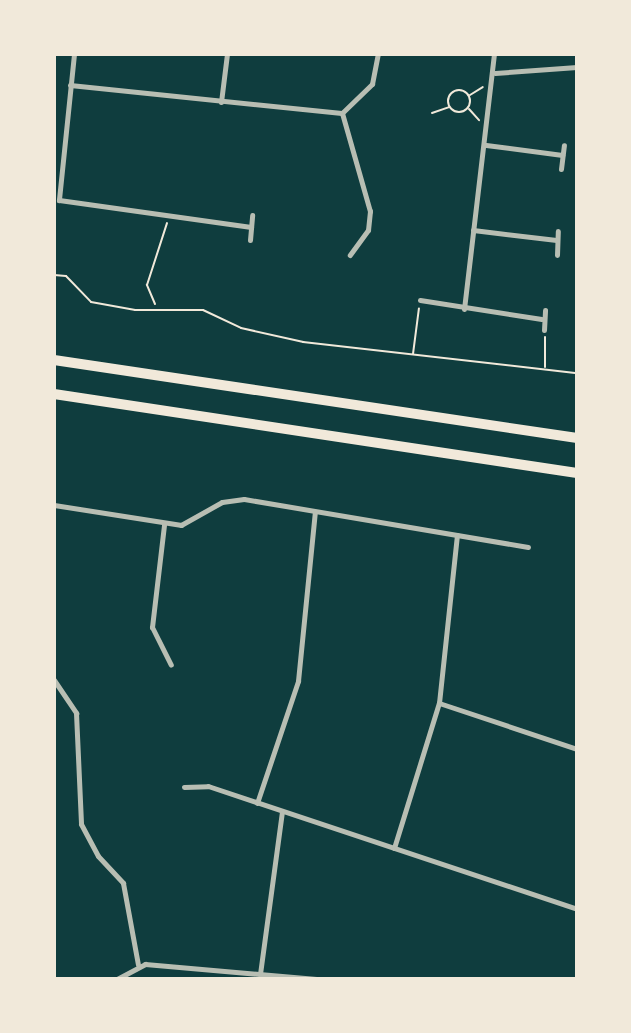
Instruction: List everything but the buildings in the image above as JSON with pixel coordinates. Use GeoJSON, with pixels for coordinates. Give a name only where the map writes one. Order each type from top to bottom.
{"type":"FeatureCollection","features":[{"type":"Feature","properties":{"kind":"highway"},"geometry":{"type":"LineString","coordinates":[[54,360],[577,438]]}},
{"type":"Feature","properties":{"kind":"highway"},"geometry":{"type":"LineString","coordinates":[[54,394],[577,473]]}},
{"type":"Feature","properties":{"kind":"street"},"geometry":{"type":"LineString","coordinates":[[74,54],[59,200],[251,227]]}},
{"type":"Feature","properties":{"kind":"street"},"geometry":{"type":"LineString","coordinates":[[221,102],[227,54]]}},
{"type":"Feature","properties":{"kind":"street"},"geometry":{"type":"LineString","coordinates":[[70,85],[342,113],[372,84],[378,54]]}},
{"type":"Feature","properties":{"kind":"street"},"geometry":{"type":"LineString","coordinates":[[464,309],[495,73],[494,54]]}},
{"type":"Feature","properties":{"kind":"street"},"geometry":{"type":"LineString","coordinates":[[495,73],[577,67]]}},
{"type":"Feature","properties":{"kind":"street"},"geometry":{"type":"LineString","coordinates":[[342,113],[370,211],[368,230],[350,255]]}},
{"type":"Feature","properties":{"kind":"street"},"geometry":{"type":"LineString","coordinates":[[486,145],[562,155]]}},
{"type":"Feature","properties":{"kind":"street"},"geometry":{"type":"LineString","coordinates":[[561,169],[564,145]]}},
{"type":"Feature","properties":{"kind":"street"},"geometry":{"type":"LineString","coordinates":[[250,240],[252,215]]}},
{"type":"Feature","properties":{"kind":"street"},"geometry":{"type":"LineString","coordinates":[[473,230],[556,240]]}},
{"type":"Feature","properties":{"kind":"street"},"geometry":{"type":"LineString","coordinates":[[557,255],[558,231]]}},
{"type":"Feature","properties":{"kind":"street"},"geometry":{"type":"LineString","coordinates":[[420,300],[541,319]]}},
{"type":"Feature","properties":{"kind":"street"},"geometry":{"type":"LineString","coordinates":[[544,330],[541,319],[545,310]]}},
{"type":"Feature","properties":{"kind":"street"},"geometry":{"type":"LineString","coordinates":[[54,505],[164,525],[181,525],[233,499],[528,547]]}},
{"type":"Feature","properties":{"kind":"street"},"geometry":{"type":"LineString","coordinates":[[257,803],[298,681],[315,512]]}},
{"type":"Feature","properties":{"kind":"street"},"geometry":{"type":"LineString","coordinates":[[164,525],[152,627],[171,665]]}},
{"type":"Feature","properties":{"kind":"street"},"geometry":{"type":"LineString","coordinates":[[394,848],[439,704],[457,535]]}},
{"type":"Feature","properties":{"kind":"street"},"geometry":{"type":"LineString","coordinates":[[54,680],[76,713],[80,734],[81,824],[97,856],[123,883],[138,965]]}},
{"type":"Feature","properties":{"kind":"street"},"geometry":{"type":"LineString","coordinates":[[439,704],[577,749]]}},
{"type":"Feature","properties":{"kind":"street"},"geometry":{"type":"LineString","coordinates":[[184,787],[208,786],[577,909]]}},
{"type":"Feature","properties":{"kind":"street"},"geometry":{"type":"LineString","coordinates":[[260,974],[282,811]]}},
{"type":"Feature","properties":{"kind":"street"},"geometry":{"type":"LineString","coordinates":[[117,979],[138,965],[316,979]]}},
{"type":"Feature","properties":{"kind":"path"},"geometry":{"type":"LineString","coordinates":[[450,107],[453,91],[469,95],[483,87]]}},
{"type":"Feature","properties":{"kind":"path"},"geometry":{"type":"LineString","coordinates":[[468,108],[469,95]]}},
{"type":"Feature","properties":{"kind":"path"},"geometry":{"type":"LineString","coordinates":[[432,113],[450,107],[468,108],[480,121]]}},
{"type":"Feature","properties":{"kind":"path"},"geometry":{"type":"LineString","coordinates":[[155,305],[148,285],[169,217]]}},
{"type":"Feature","properties":{"kind":"path"},"geometry":{"type":"LineString","coordinates":[[54,275],[66,276],[92,302],[135,310],[155,305],[203,310],[241,328],[303,342],[577,373]]}},
{"type":"Feature","properties":{"kind":"path"},"geometry":{"type":"LineString","coordinates":[[413,355],[420,300]]}},
{"type":"Feature","properties":{"kind":"path"},"geometry":{"type":"LineString","coordinates":[[544,330],[545,368]]}}]}
